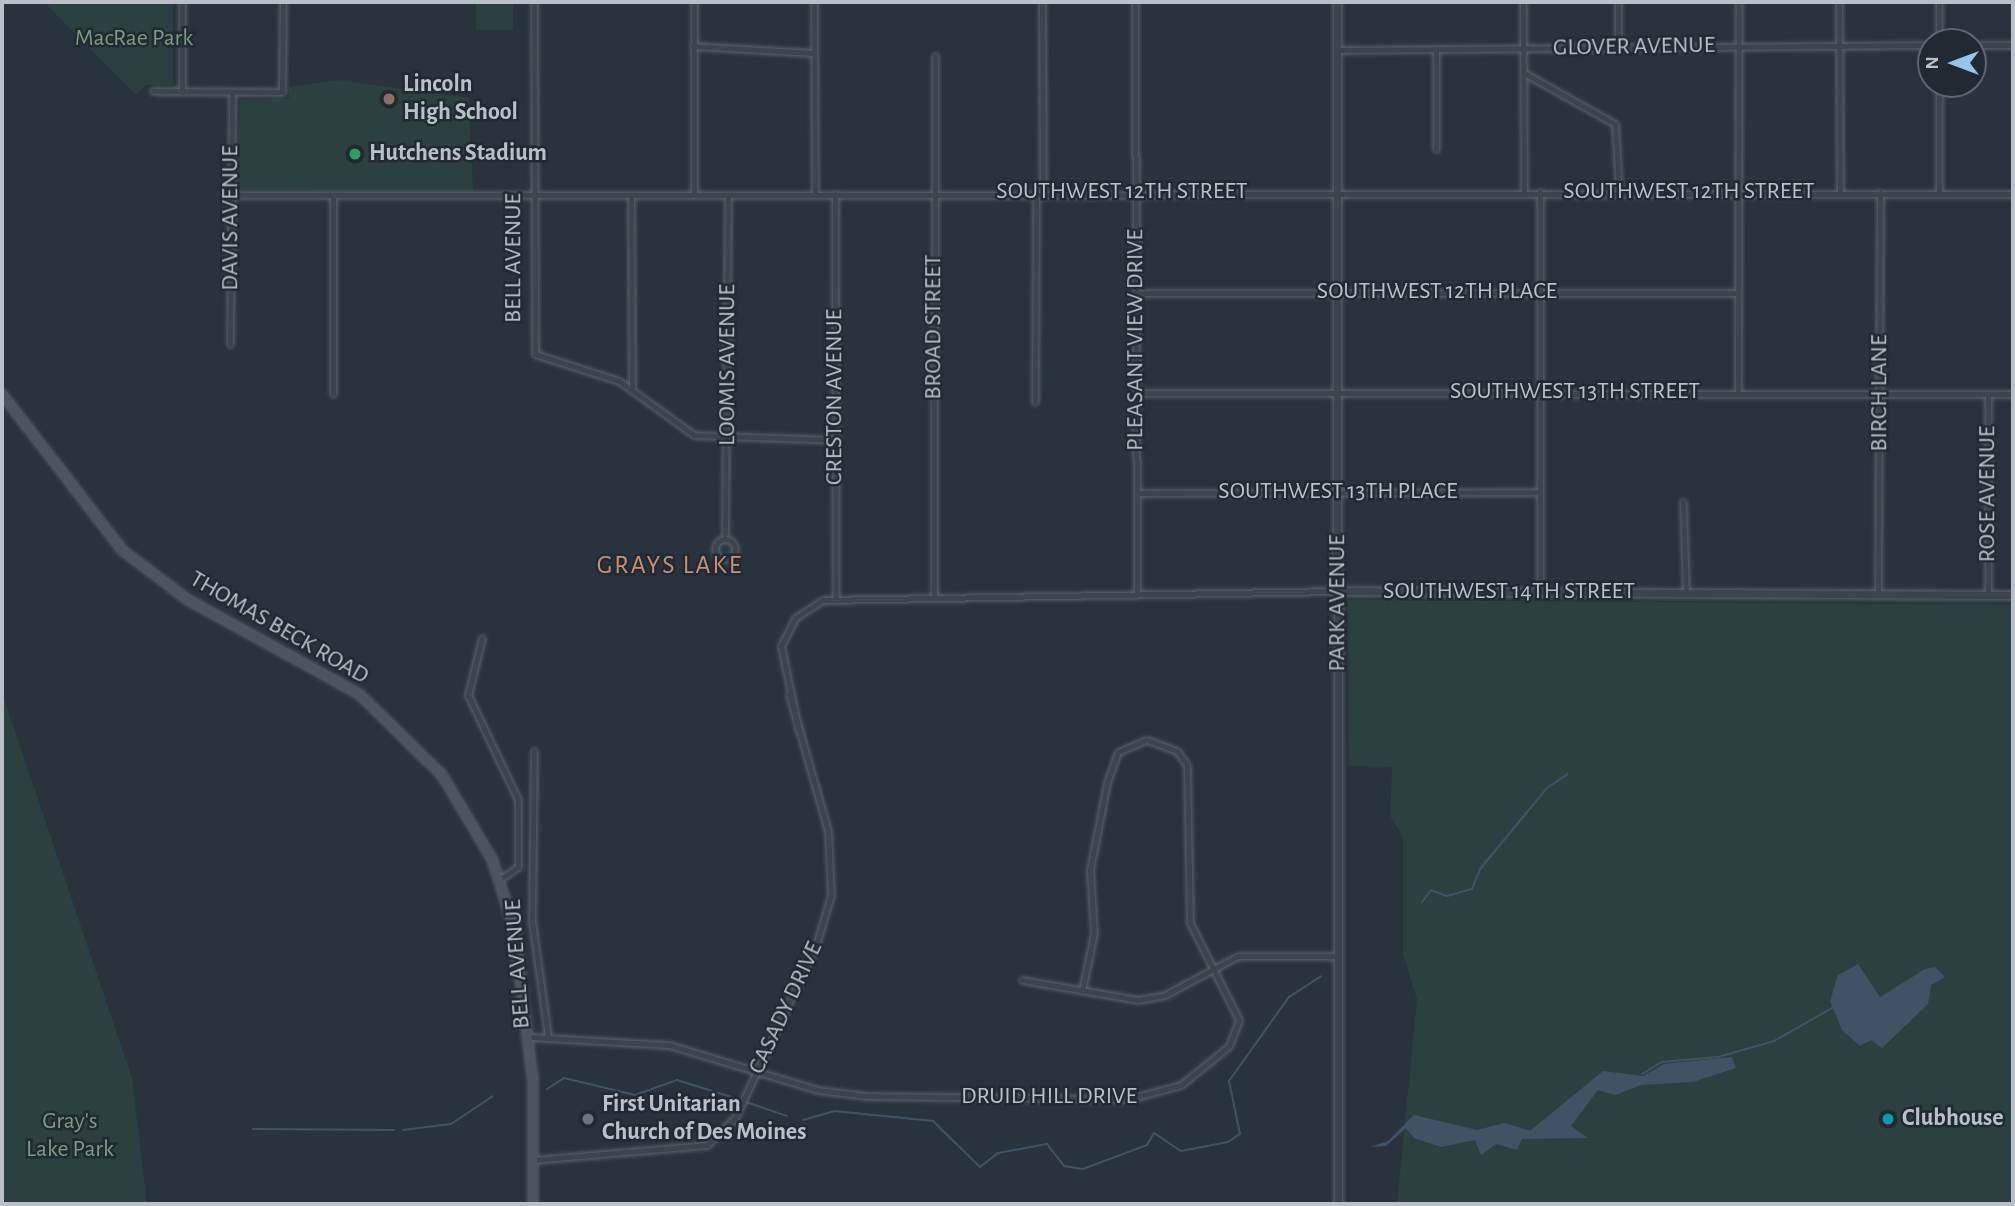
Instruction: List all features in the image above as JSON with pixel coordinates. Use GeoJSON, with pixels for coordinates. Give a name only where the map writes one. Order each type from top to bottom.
{"type":"FeatureCollection","features":[{"type":"Feature","properties":{"kind":"main road","name":"THOMAS BECK ROAD"},"geometry":{"type":"LineString","coordinates":[[2,394],[93,520],[152,576],[327,674],[390,718],[442,775],[500,879],[514,928],[530,1037]]}},
{"type":"Feature","properties":{"kind":"main road","name":"BELL AVENUE"},"geometry":{"type":"LineString","coordinates":[[530,1037],[533,1204]]}},
{"type":"Feature","properties":{"kind":"street"},"geometry":{"type":"LineString","coordinates":[[182,2],[182,92]]}},
{"type":"Feature","properties":{"kind":"street"},"geometry":{"type":"LineString","coordinates":[[153,91],[282,92],[283,2]]}},
{"type":"Feature","properties":{"kind":"street","name":"BELL AVENUE"},"geometry":{"type":"LineString","coordinates":[[534,2],[533,347],[540,359],[632,388]]}},
{"type":"Feature","properties":{"kind":"street"},"geometry":{"type":"LineString","coordinates":[[694,2],[694,195]]}},
{"type":"Feature","properties":{"kind":"street"},"geometry":{"type":"LineString","coordinates":[[814,2],[815,194]]}},
{"type":"Feature","properties":{"kind":"street"},"geometry":{"type":"LineString","coordinates":[[1035,402],[1042,2]]}},
{"type":"Feature","properties":{"kind":"street","name":"PLEASANT VIEW DRIVE"},"geometry":{"type":"LineString","coordinates":[[1135,2],[1137,594]]}},
{"type":"Feature","properties":{"kind":"street","name":"PARK AVENUE"},"geometry":{"type":"LineString","coordinates":[[1337,2],[1338,1204]]}},
{"type":"Feature","properties":{"kind":"street"},"geometry":{"type":"LineString","coordinates":[[1523,2],[1524,192]]}},
{"type":"Feature","properties":{"kind":"street"},"geometry":{"type":"LineString","coordinates":[[1618,2],[1618,46]]}},
{"type":"Feature","properties":{"kind":"street"},"geometry":{"type":"LineString","coordinates":[[1738,392],[1739,2]]}},
{"type":"Feature","properties":{"kind":"street"},"geometry":{"type":"LineString","coordinates":[[1839,2],[1840,193]]}},
{"type":"Feature","properties":{"kind":"street"},"geometry":{"type":"LineString","coordinates":[[1939,2],[1939,28]]}},
{"type":"Feature","properties":{"kind":"street","name":"GLOVER AVENUE"},"geometry":{"type":"LineString","coordinates":[[1337,50],[1917,45]]}},
{"type":"Feature","properties":{"kind":"street"},"geometry":{"type":"LineString","coordinates":[[1987,45],[2013,45]]}},
{"type":"Feature","properties":{"kind":"street"},"geometry":{"type":"LineString","coordinates":[[694,46],[814,53]]}},
{"type":"Feature","properties":{"kind":"street"},"geometry":{"type":"LineString","coordinates":[[1436,50],[1436,149]]}},
{"type":"Feature","properties":{"kind":"street","name":"BROAD STREET"},"geometry":{"type":"LineString","coordinates":[[934,56],[934,597]]}},
{"type":"Feature","properties":{"kind":"street"},"geometry":{"type":"LineString","coordinates":[[1524,73],[1615,124],[1619,192]]}},
{"type":"Feature","properties":{"kind":"street","name":"DAVIS AVENUE"},"geometry":{"type":"LineString","coordinates":[[230,344],[232,92]]}},
{"type":"Feature","properties":{"kind":"street"},"geometry":{"type":"LineString","coordinates":[[1939,98],[1939,193]]}},
{"type":"Feature","properties":{"kind":"street","name":"SOUTHWEST 12TH STREET"},"geometry":{"type":"LineString","coordinates":[[231,195],[631,196],[1337,190],[2013,194]]}},
{"type":"Feature","properties":{"kind":"street"},"geometry":{"type":"LineString","coordinates":[[1540,192],[1540,592]]}},
{"type":"Feature","properties":{"kind":"street","name":"BIRCH LANE"},"geometry":{"type":"LineString","coordinates":[[1878,594],[1881,193]]}},
{"type":"Feature","properties":{"kind":"street","name":"CRESTON AVENUE"},"geometry":{"type":"LineString","coordinates":[[835,194],[836,600]]}},
{"type":"Feature","properties":{"kind":"street"},"geometry":{"type":"LineString","coordinates":[[333,195],[333,394]]}},
{"type":"Feature","properties":{"kind":"street","name":"LOOMIS AVENUE"},"geometry":{"type":"LineString","coordinates":[[725,534],[735,548],[726,560],[715,550],[725,534],[729,440],[728,195]]}},
{"type":"Feature","properties":{"kind":"street"},"geometry":{"type":"LineString","coordinates":[[631,196],[632,388],[686,432],[729,440],[835,440]]}},
{"type":"Feature","properties":{"kind":"street","name":"SOUTHWEST 12TH PLACE"},"geometry":{"type":"LineString","coordinates":[[1136,293],[1738,293]]}},
{"type":"Feature","properties":{"kind":"street","name":"SOUTHWEST 13TH STREET"},"geometry":{"type":"LineString","coordinates":[[1136,393],[1338,391],[2013,394]]}},
{"type":"Feature","properties":{"kind":"street","name":"ROSE AVENUE"},"geometry":{"type":"LineString","coordinates":[[1988,394],[1988,594]]}},
{"type":"Feature","properties":{"kind":"street","name":"SOUTHWEST 13TH PLACE"},"geometry":{"type":"LineString","coordinates":[[1137,493],[1539,492]]}},
{"type":"Feature","properties":{"kind":"street"},"geometry":{"type":"LineString","coordinates":[[1683,502],[1686,593]]}},
{"type":"Feature","properties":{"kind":"street","name":"SOUTHWEST 14TH STREET"},"geometry":{"type":"LineString","coordinates":[[836,600],[1338,591],[2013,595]]}},
{"type":"Feature","properties":{"kind":"street","name":"CASADY DRIVE"},"geometry":{"type":"LineString","coordinates":[[533,1160],[707,1145],[723,1135],[741,1107],[817,942],[831,895],[831,845],[780,657],[787,629],[812,604],[836,600]]}},
{"type":"Feature","properties":{"kind":"street"},"geometry":{"type":"LineString","coordinates":[[482,638],[468,695],[518,800],[518,867],[500,879]]}},
{"type":"Feature","properties":{"kind":"street","name":"DRUID HILL DRIVE"},"geometry":{"type":"LineString","coordinates":[[548,1037],[669,1045],[854,1095],[1143,1098],[1193,1078],[1237,1035],[1237,1013],[1190,923],[1191,777],[1177,751],[1139,740],[1115,757],[1090,870],[1094,933],[1082,991]]}},
{"type":"Feature","properties":{"kind":"street","name":"BELL AVENUE"},"geometry":{"type":"LineString","coordinates":[[530,1037],[548,1037],[532,921],[534,751]]}},
{"type":"Feature","properties":{"kind":"street"},"geometry":{"type":"LineString","coordinates":[[1022,980],[1082,991],[1157,998],[1211,966],[1238,956],[1337,956]]}},
{"type":"Feature","properties":{"kind":"green space","name":"MacRae Park"},"geometry":{"type":"Polygon","coordinates":[[[44,2],[173,2],[173,85],[146,85],[136,95],[44,2]]]}},
{"type":"Feature","properties":{"kind":"green space"},"geometry":{"type":"Polygon","coordinates":[[[476,2],[513,2],[513,30],[476,30],[476,2]]]}},
{"type":"Feature","properties":{"kind":"green space","name":"Hutchens Stadium"},"geometry":{"type":"Polygon","coordinates":[[[338,80],[469,98],[473,191],[237,190],[240,100],[289,98],[289,87],[338,80]]]}},
{"type":"Feature","properties":{"kind":"green space"},"geometry":{"type":"Polygon","coordinates":[[[1348,600],[2013,605],[2013,1204],[1397,1204],[1417,999],[1403,955],[1403,837],[1390,816],[1392,767],[1349,766],[1348,600]]]}},
{"type":"Feature","properties":{"kind":"green space","name":"Gray's Lake Park"},"geometry":{"type":"Polygon","coordinates":[[[2,692],[132,1078],[147,1204],[2,1204],[2,692]]]}},
{"type":"Feature","properties":{"kind":"water"},"geometry":{"type":"Polygon","coordinates":[[[1858,964],[1880,997],[1925,969],[1935,967],[1945,977],[1931,985],[1928,1004],[1882,1048],[1871,1040],[1860,1046],[1842,1030],[1830,1001],[1838,975],[1858,964]]]}},
{"type":"Feature","properties":{"kind":"water"},"geometry":{"type":"Polygon","coordinates":[[[1732,1057],[1736,1068],[1693,1082],[1641,1085],[1615,1095],[1598,1090],[1571,1126],[1588,1138],[1522,1139],[1517,1150],[1496,1144],[1481,1155],[1475,1140],[1441,1147],[1414,1138],[1406,1128],[1386,1146],[1370,1147],[1388,1141],[1414,1115],[1477,1130],[1505,1123],[1530,1131],[1603,1071],[1643,1076],[1664,1064],[1732,1057]]]}},
{"type":"Feature","properties":{"kind":"waterway"},"geometry":{"type":"LineString","coordinates":[[1422,902],[1431,890],[1447,896],[1472,889],[1480,869],[1547,788],[1568,774]]}},
{"type":"Feature","properties":{"kind":"waterway"},"geometry":{"type":"LineString","coordinates":[[803,1120],[834,1111],[933,1121],[980,1167],[998,1153],[1047,1144],[1064,1166],[1083,1169],[1147,1145],[1154,1133],[1181,1151],[1228,1142],[1240,1134],[1229,1081],[1289,997],[1321,976]]}},
{"type":"Feature","properties":{"kind":"waterway"},"geometry":{"type":"LineString","coordinates":[[1642,1074],[1662,1062],[1718,1057],[1774,1041],[1832,1008]]}},
{"type":"Feature","properties":{"kind":"waterway"},"geometry":{"type":"LineString","coordinates":[[547,1089],[564,1078],[635,1095],[677,1080],[741,1100]]}},
{"type":"Feature","properties":{"kind":"waterway"},"geometry":{"type":"LineString","coordinates":[[403,1130],[451,1124],[493,1096]]}},
{"type":"Feature","properties":{"kind":"waterway"},"geometry":{"type":"LineString","coordinates":[[746,1102],[787,1116]]}},
{"type":"Feature","properties":{"kind":"waterway"},"geometry":{"type":"LineString","coordinates":[[253,1129],[394,1130]]}},
{"type":"Feature","properties":{"kind":"place","name":"Lincoln High School"},"geometry":{"type":"Point","coordinates":[389,99]}},
{"type":"Feature","properties":{"kind":"place","name":"Hutchens Stadium"},"geometry":{"type":"Point","coordinates":[355,154]}},
{"type":"Feature","properties":{"kind":"place","name":"First Unitarian Church of Des Moines"},"geometry":{"type":"Point","coordinates":[588,1119]}},
{"type":"Feature","properties":{"kind":"place","name":"Clubhouse"},"geometry":{"type":"Point","coordinates":[1888,1119]}},
{"type":"Feature","properties":{"kind":"district","name":"GRAYS LAKE"},"geometry":{"type":"Point","coordinates":[670,566]}}]}
